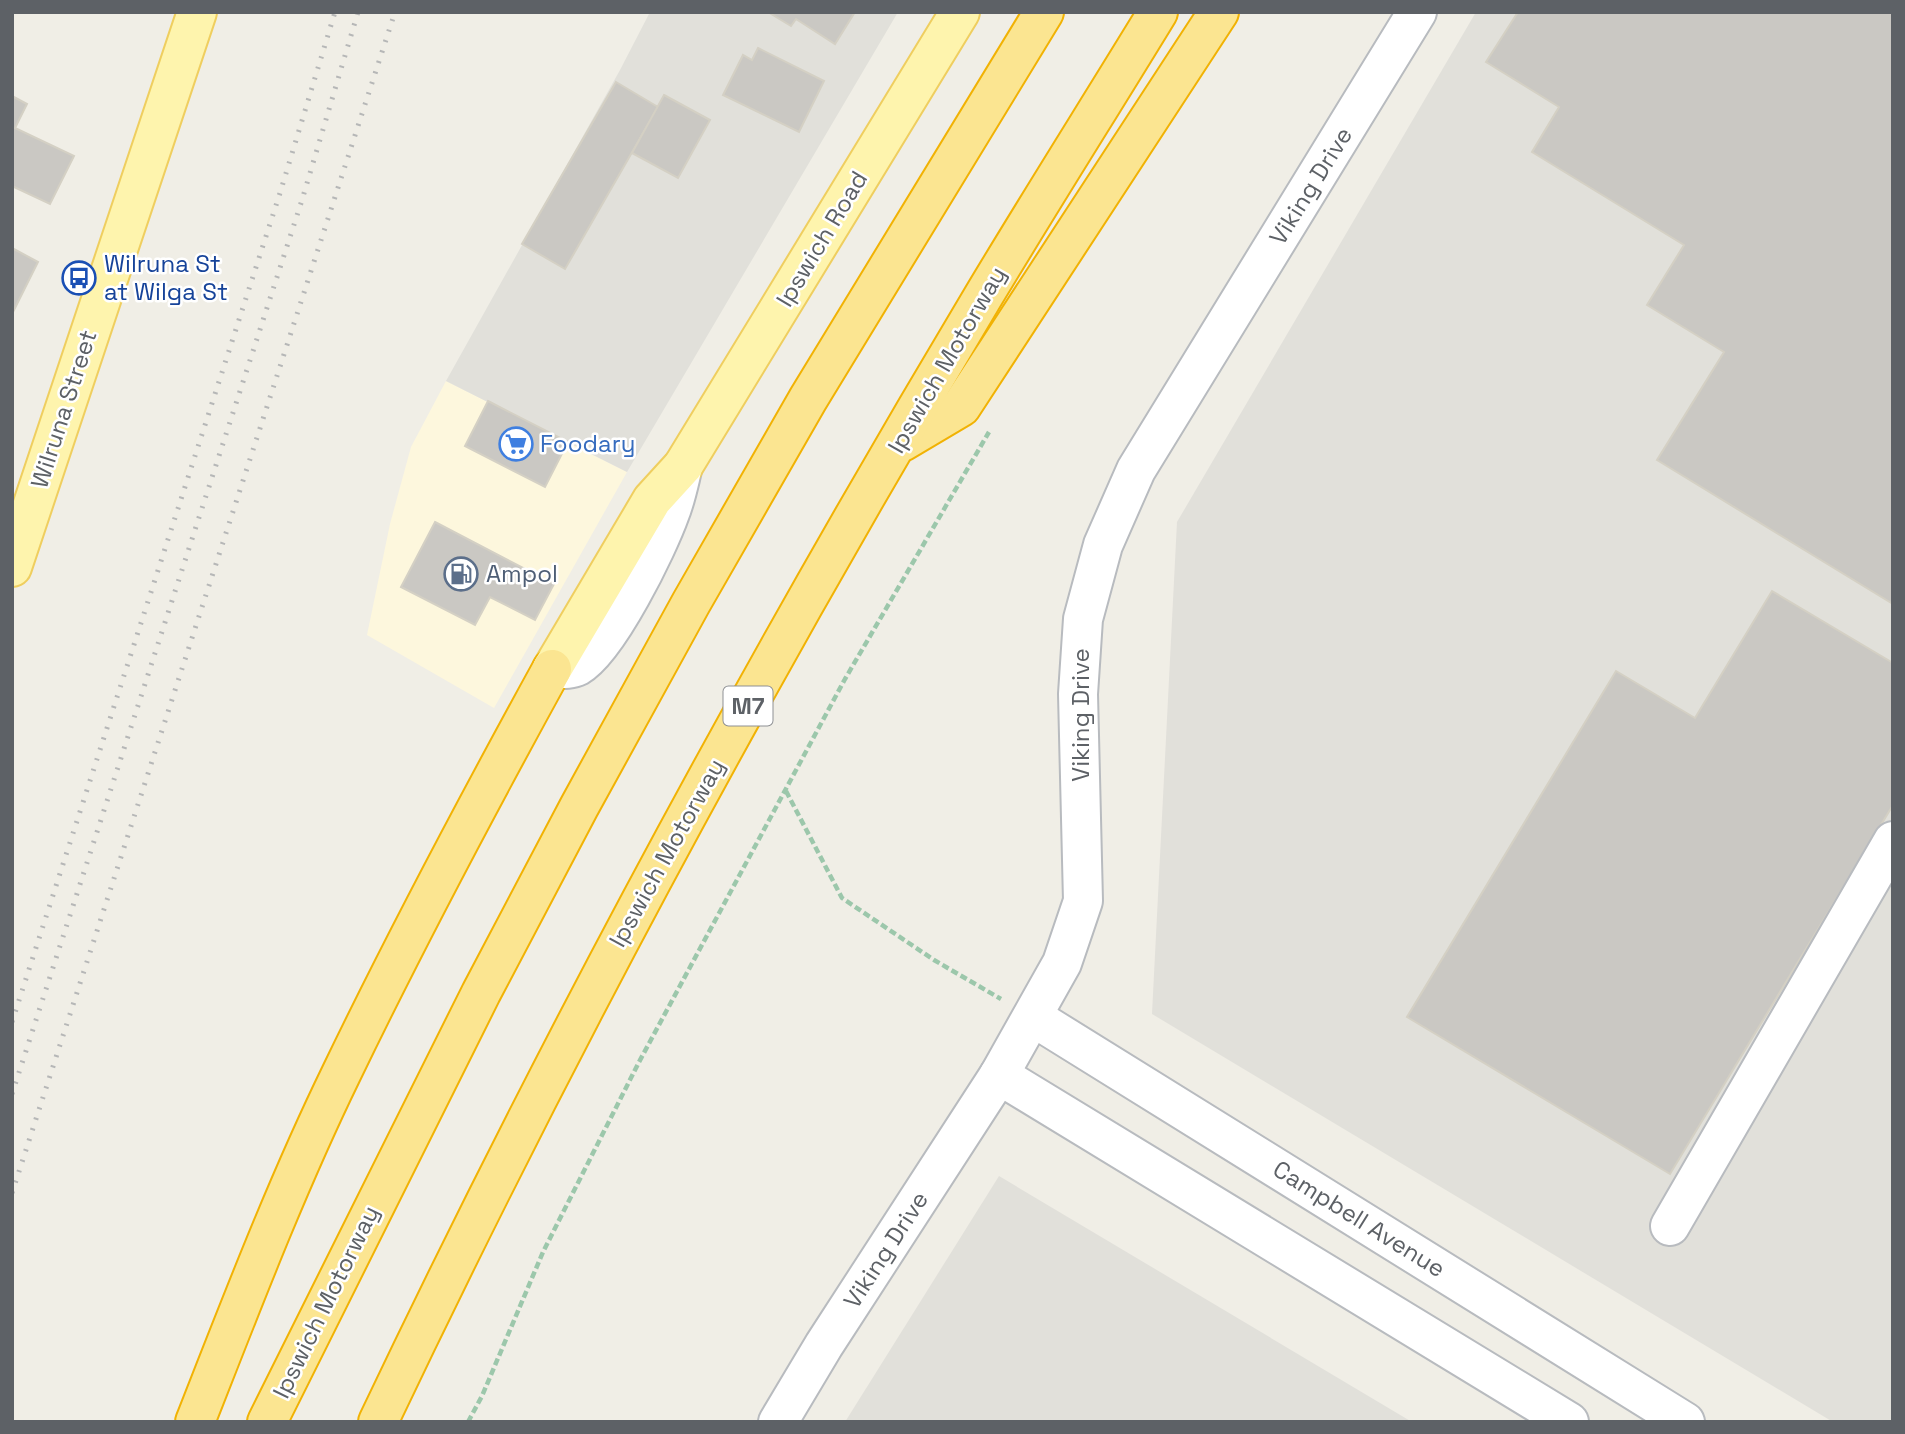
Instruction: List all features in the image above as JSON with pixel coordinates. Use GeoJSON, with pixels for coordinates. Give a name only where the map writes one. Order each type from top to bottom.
{"type":"FeatureCollection","features":[{"type":"Feature","properties":{"kind":"highway","name":"Ipswich Motorway"},"geometry":{"type":"LineString","coordinates":[[267,1422],[481,993],[691,603],[808,399],[1044,12]]}},
{"type":"Feature","properties":{"kind":"highway","name":"Ipswich Motorway"},"geometry":{"type":"LineString","coordinates":[[378,1422],[501,1168],[603,972],[775,655],[984,296],[1158,12]]}},
{"type":"Feature","properties":{"kind":"highway"},"geometry":{"type":"LineString","coordinates":[[899,443],[961,407],[1219,12]]}},
{"type":"Feature","properties":{"kind":"highway"},"geometry":{"type":"LineString","coordinates":[[195,1422],[273,1226],[341,1073],[489,784],[552,668]]}},
{"type":"Feature","properties":{"kind":"main road","name":"Wilruna Street"},"geometry":{"type":"LineString","coordinates":[[12,567],[22,505],[199,12],[214,12]]}},
{"type":"Feature","properties":{"kind":"main road","name":"Ipswich Road"},"geometry":{"type":"LineString","coordinates":[[552,668],[652,500],[683,466],[960,12]]}},
{"type":"Feature","properties":{"kind":"street","name":"Viking Drive"},"geometry":{"type":"LineString","coordinates":[[778,1422],[824,1345],[999,1075],[1062,963],[1083,901],[1080,669],[1083,620],[1103,545],[1136,470],[1417,12]]}},
{"type":"Feature","properties":{"kind":"street"},"geometry":{"type":"LineString","coordinates":[[1670,1226],[1893,841]]}},
{"type":"Feature","properties":{"kind":"street","name":"Campbell Avenue"},"geometry":{"type":"LineString","coordinates":[[1032,1017],[1685,1422]]}},
{"type":"Feature","properties":{"kind":"street"},"geometry":{"type":"LineString","coordinates":[[999,1075],[1569,1422]]}},
{"type":"Feature","properties":{"kind":"path"},"geometry":{"type":"LineString","coordinates":[[468,1422],[549,1240],[639,1062],[845,679],[991,429]]}},
{"type":"Feature","properties":{"kind":"path"},"geometry":{"type":"LineString","coordinates":[[786,790],[842,898],[933,960],[1032,1017]]}},
{"type":"Feature","properties":{"kind":"shaded area"},"geometry":{"type":"Polygon","coordinates":[[[650,12],[898,12],[627,472],[446,381],[650,12]]]}},
{"type":"Feature","properties":{"kind":"shaded area"},"geometry":{"type":"Polygon","coordinates":[[[1476,12],[1893,12],[1893,1422],[1833,1422],[1152,1014],[1177,522],[1476,12]]]}},
{"type":"Feature","properties":{"kind":"shaded area"},"geometry":{"type":"Polygon","coordinates":[[[446,381],[627,472],[494,708],[367,635],[390,524],[411,447],[446,381]]]}},
{"type":"Feature","properties":{"kind":"shaded area"},"geometry":{"type":"Polygon","coordinates":[[[999,1176],[1412,1422],[845,1422],[999,1176]]]}},
{"type":"Feature","properties":{"kind":"building"},"geometry":{"type":"Polygon","coordinates":[[[768,12],[855,12],[835,44],[796,19],[791,26],[768,12]]]}},
{"type":"Feature","properties":{"kind":"building"},"geometry":{"type":"Polygon","coordinates":[[[1518,12],[1893,12],[1893,604],[1657,460],[1724,352],[1647,305],[1684,245],[1532,152],[1559,107],[1486,62],[1518,12]]]}},
{"type":"Feature","properties":{"kind":"building"},"geometry":{"type":"Polygon","coordinates":[[[758,48],[824,81],[799,132],[723,95],[743,55],[752,60],[758,48]]]}},
{"type":"Feature","properties":{"kind":"building"},"geometry":{"type":"Polygon","coordinates":[[[616,82],[658,107],[565,269],[522,244],[616,82]]]}},
{"type":"Feature","properties":{"kind":"building"},"geometry":{"type":"Polygon","coordinates":[[[664,95],[710,120],[678,178],[632,153],[664,95]]]}},
{"type":"Feature","properties":{"kind":"building"},"geometry":{"type":"Polygon","coordinates":[[[12,96],[27,104],[15,128],[74,156],[50,204],[12,186],[12,96]]]}},
{"type":"Feature","properties":{"kind":"building"},"geometry":{"type":"Polygon","coordinates":[[[12,248],[38,262],[12,314],[12,248]]]}},
{"type":"Feature","properties":{"kind":"building","name":"Foodary"},"geometry":{"type":"Polygon","coordinates":[[[488,401],[568,442],[545,487],[465,446],[488,401]]]}},
{"type":"Feature","properties":{"kind":"building"},"geometry":{"type":"Polygon","coordinates":[[[435,522],[554,584],[535,620],[490,597],[475,625],[401,587],[435,522]]]}},
{"type":"Feature","properties":{"kind":"building"},"geometry":{"type":"Polygon","coordinates":[[[1772,591],[1893,663],[1893,805],[1670,1174],[1407,1017],[1616,671],[1695,718],[1772,591]]]}},
{"type":"Feature","properties":{"kind":"railway"},"geometry":{"type":"LineString","coordinates":[[12,1022],[280,193],[335,12]]}},
{"type":"Feature","properties":{"kind":"railway"},"geometry":{"type":"LineString","coordinates":[[12,1094],[302,200],[358,12]]}},
{"type":"Feature","properties":{"kind":"railway"},"geometry":{"type":"LineString","coordinates":[[12,1193],[395,12]]}},
{"type":"Feature","properties":{"kind":"place","name":"Wilruna St at Wilga St"},"geometry":{"type":"Point","coordinates":[79,278]}},
{"type":"Feature","properties":{"kind":"place","name":"Foodary"},"geometry":{"type":"Point","coordinates":[516,444]}},
{"type":"Feature","properties":{"kind":"place","name":"Ampol"},"geometry":{"type":"Point","coordinates":[461,574]}}]}
